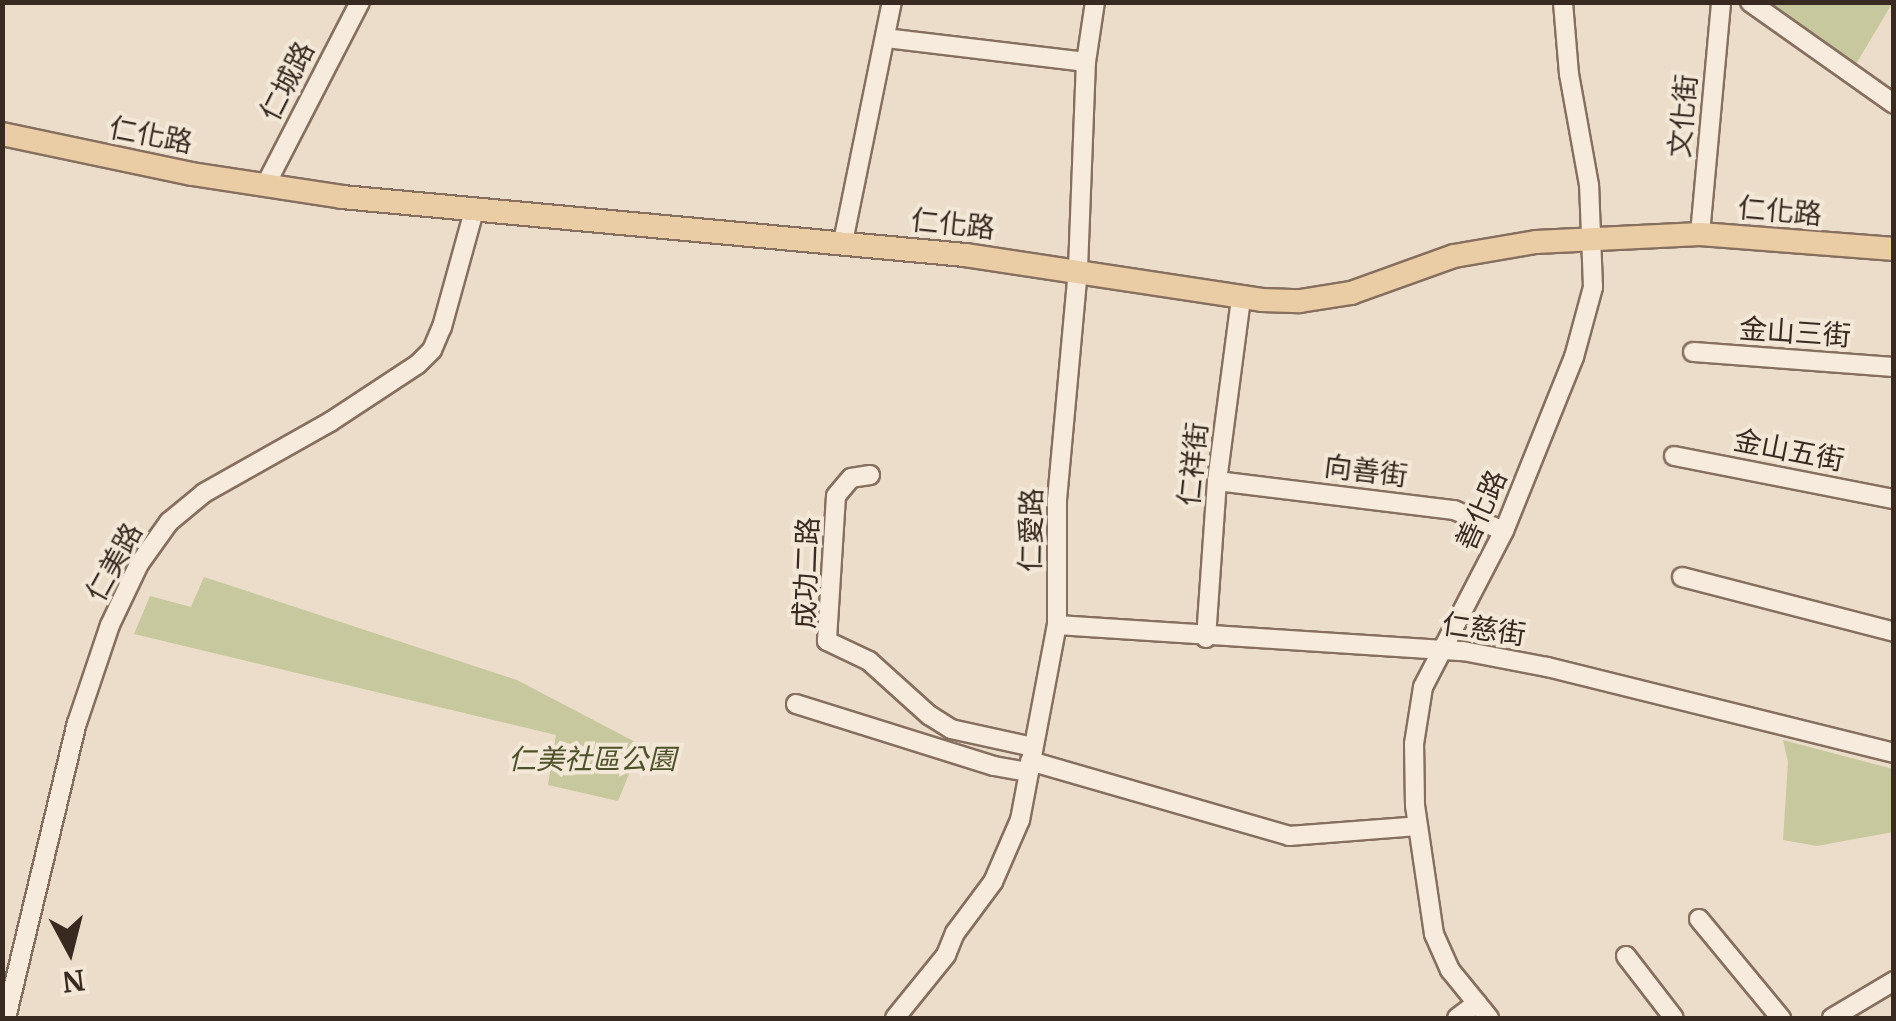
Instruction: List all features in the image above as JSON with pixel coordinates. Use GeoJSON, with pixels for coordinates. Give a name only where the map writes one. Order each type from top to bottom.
{"type":"FeatureCollection","features":[{"type":"Feature","properties":{"kind":"main road","name":"仁化路"},"geometry":{"type":"LineString","coordinates":[[2,134],[265,186],[474,211],[842,242],[1078,268],[1241,298],[1327,298],[1478,251],[1594,239],[1700,234],[1894,249]]}},
{"type":"Feature","properties":{"kind":"street","name":"仁城路"},"geometry":{"type":"LineString","coordinates":[[265,186],[360,2]]}},
{"type":"Feature","properties":{"kind":"street"},"geometry":{"type":"LineString","coordinates":[[842,242],[892,2]]}},
{"type":"Feature","properties":{"kind":"street","name":"仁愛路"},"geometry":{"type":"LineString","coordinates":[[896,1018],[946,955],[993,882],[1020,820],[1057,624],[1057,500],[1078,268],[1086,62],[1095,2]]}},
{"type":"Feature","properties":{"kind":"street","name":"善化路"},"geometry":{"type":"LineString","coordinates":[[1489,1018],[1439,951],[1418,826],[1413,769],[1423,687],[1440,650],[1452,638],[1504,531],[1584,330],[1593,288],[1594,239],[1569,74],[1563,2]]}},
{"type":"Feature","properties":{"kind":"street","name":"文化街"},"geometry":{"type":"LineString","coordinates":[[1700,234],[1721,2]]}},
{"type":"Feature","properties":{"kind":"street"},"geometry":{"type":"LineString","coordinates":[[1750,2],[1894,104]]}},
{"type":"Feature","properties":{"kind":"street"},"geometry":{"type":"LineString","coordinates":[[885,38],[1086,62]]}},
{"type":"Feature","properties":{"kind":"street","name":"仁美路"},"geometry":{"type":"LineString","coordinates":[[6,1018],[77,723],[110,625],[139,564],[170,522],[213,487],[274,456],[418,364],[432,350],[474,211]]}},
{"type":"Feature","properties":{"kind":"street","name":"仁祥街"},"geometry":{"type":"LineString","coordinates":[[1206,638],[1217,481],[1241,298]]}},
{"type":"Feature","properties":{"kind":"street","name":"金山三街"},"geometry":{"type":"LineString","coordinates":[[1693,352],[1894,367]]}},
{"type":"Feature","properties":{"kind":"street","name":"金山五街"},"geometry":{"type":"LineString","coordinates":[[1674,456],[1894,499]]}},
{"type":"Feature","properties":{"kind":"street","name":"成功二路"},"geometry":{"type":"LineString","coordinates":[[870,475],[851,478],[836,496],[827,641],[869,660],[951,729],[1030,760],[1288,836],[1418,826]]}},
{"type":"Feature","properties":{"kind":"street","name":"向善街"},"geometry":{"type":"LineString","coordinates":[[1217,481],[1454,510],[1504,531]]}},
{"type":"Feature","properties":{"kind":"street"},"geometry":{"type":"LineString","coordinates":[[1682,577],[1894,632]]}},
{"type":"Feature","properties":{"kind":"street","name":"仁慈街"},"geometry":{"type":"LineString","coordinates":[[1057,624],[1206,638],[1440,650],[1547,666],[1894,753]]}},
{"type":"Feature","properties":{"kind":"street","name":"成功二路"},"geometry":{"type":"LineString","coordinates":[[796,704],[994,766],[1030,760]]}},
{"type":"Feature","properties":{"kind":"street"},"geometry":{"type":"LineString","coordinates":[[1699,919],[1781,1018]]}},
{"type":"Feature","properties":{"kind":"street"},"geometry":{"type":"LineString","coordinates":[[1626,956],[1674,1018]]}},
{"type":"Feature","properties":{"kind":"street"},"geometry":{"type":"LineString","coordinates":[[1832,1018],[1894,981]]}},
{"type":"Feature","properties":{"kind":"street"},"geometry":{"type":"LineString","coordinates":[[1457,1018],[1476,1003]]}},
{"type":"Feature","properties":{"kind":"green space"},"geometry":{"type":"Polygon","coordinates":[[[1772,2],[1893,2],[1856,64],[1772,3],[1772,2]]]}},
{"type":"Feature","properties":{"kind":"green space","name":"仁美社區公園"},"geometry":{"type":"Polygon","coordinates":[[[204,577],[517,680],[641,745],[618,801],[548,785],[556,735],[134,634],[150,596],[191,607],[204,577]]]}},
{"type":"Feature","properties":{"kind":"green space"},"geometry":{"type":"Polygon","coordinates":[[[1783,740],[1893,769],[1893,832],[1817,846],[1783,840],[1788,762],[1783,740]]]}}]}
